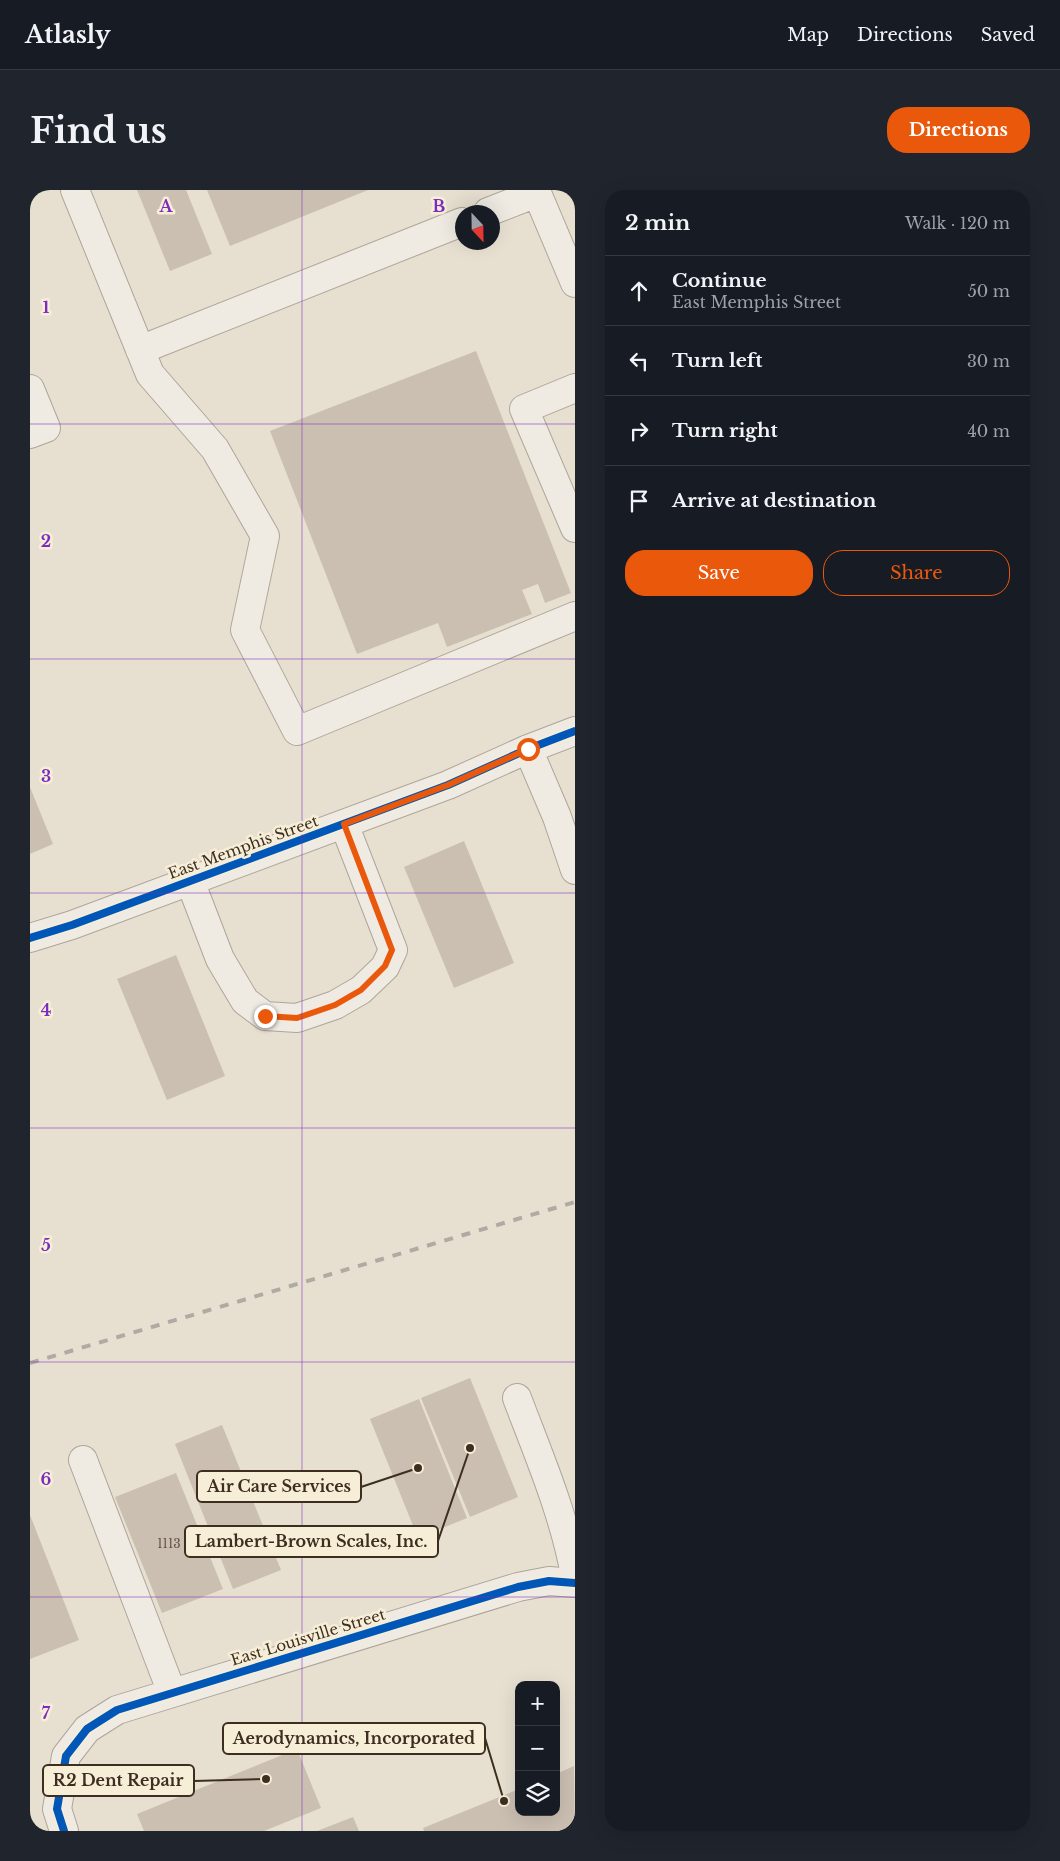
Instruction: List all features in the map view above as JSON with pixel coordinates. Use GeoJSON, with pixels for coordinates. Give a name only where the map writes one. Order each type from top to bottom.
{"type":"FeatureCollection","features":[{"type":"Feature","properties":{"kind":"street"},"geometry":{"type":"LineString","coordinates":[[75,190],[150,374],[215,449],[264,536],[245,630],[297,731],[575,616]]}},
{"type":"Feature","properties":{"kind":"street"},"geometry":{"type":"LineString","coordinates":[[500,207],[537,193],[568,248],[575,283]]}},
{"type":"Feature","properties":{"kind":"street"},"geometry":{"type":"LineString","coordinates":[[140,350],[455,225]]}},
{"type":"Feature","properties":{"kind":"street"},"geometry":{"type":"LineString","coordinates":[[575,388],[524,409],[575,528]]}},
{"type":"Feature","properties":{"kind":"street"},"geometry":{"type":"LineString","coordinates":[[30,389],[46,428],[30,434]]}},
{"type":"Feature","properties":{"kind":"street","name":"East Memphis Street"},"geometry":{"type":"LineString","coordinates":[[30,938],[72,925],[448,785],[528,749],[575,731]]}},
{"type":"Feature","properties":{"kind":"street"},"geometry":{"type":"LineString","coordinates":[[528,749],[566,813],[575,870]]}},
{"type":"Feature","properties":{"kind":"street"},"geometry":{"type":"LineString","coordinates":[[190,881],[220,959],[245,1001],[265,1016],[297,1018],[335,1005],[361,990],[385,966],[392,950],[344,824]]}},
{"type":"Feature","properties":{"kind":"street"},"geometry":{"type":"LineString","coordinates":[[517,1398],[548,1479],[567,1538],[575,1575]]}},
{"type":"Feature","properties":{"kind":"street"},"geometry":{"type":"LineString","coordinates":[[83,1460],[172,1694]]}},
{"type":"Feature","properties":{"kind":"street","name":"East Louisville Street"},"geometry":{"type":"LineString","coordinates":[[64,1831],[58,1809],[66,1756],[87,1729],[117,1710],[518,1587],[549,1581],[575,1583]]}},
{"type":"Feature","properties":{"kind":"building"},"geometry":{"type":"Polygon","coordinates":[[[137,190],[186,190],[212,254],[170,271],[137,190]]]}},
{"type":"Feature","properties":{"kind":"building"},"geometry":{"type":"Polygon","coordinates":[[[207,190],[368,190],[230,246],[207,190]]]}},
{"type":"Feature","properties":{"kind":"building"},"geometry":{"type":"Polygon","coordinates":[[[476,351],[571,593],[545,603],[538,584],[522,590],[532,614],[447,647],[438,623],[357,654],[270,431],[476,351]]]}},
{"type":"Feature","properties":{"kind":"building"},"geometry":{"type":"Polygon","coordinates":[[[30,787],[53,844],[30,854],[30,787]]]}},
{"type":"Feature","properties":{"kind":"building"},"geometry":{"type":"Polygon","coordinates":[[[464,841],[514,963],[454,988],[404,867],[464,841]]]}},
{"type":"Feature","properties":{"kind":"building"},"geometry":{"type":"Polygon","coordinates":[[[176,955],[225,1076],[167,1100],[117,979],[176,955]]]}},
{"type":"Feature","properties":{"kind":"building"},"geometry":{"type":"Polygon","coordinates":[[[470,1378],[518,1497],[470,1517],[421,1398],[470,1378]]]}},
{"type":"Feature","properties":{"kind":"building"},"geometry":{"type":"Polygon","coordinates":[[[419,1399],[467,1518],[418,1538],[370,1419],[419,1399]]]}},
{"type":"Feature","properties":{"kind":"building"},"geometry":{"type":"Polygon","coordinates":[[[222,1425],[281,1570],[233,1589],[175,1444],[222,1425]]]}},
{"type":"Feature","properties":{"kind":"building"},"geometry":{"type":"Polygon","coordinates":[[[176,1473],[223,1589],[162,1613],[115,1497],[176,1473]]]}},
{"type":"Feature","properties":{"kind":"building"},"geometry":{"type":"Polygon","coordinates":[[[30,1515],[79,1640],[30,1659],[30,1515]]]}},
{"type":"Feature","properties":{"kind":"building"},"geometry":{"type":"Polygon","coordinates":[[[297,1749],[321,1808],[264,1831],[144,1831],[137,1814],[297,1749]]]}},
{"type":"Feature","properties":{"kind":"building"},"geometry":{"type":"Polygon","coordinates":[[[574,1766],[575,1831],[424,1831],[423,1828],[515,1791],[515,1816],[560,1816],[560,1772],[574,1766]]]}},
{"type":"Feature","properties":{"kind":"building"},"geometry":{"type":"Polygon","coordinates":[[[353,1817],[359,1831],[317,1831],[353,1817]]]}},
{"type":"Feature","properties":{"kind":"railway"},"geometry":{"type":"LineString","coordinates":[[30,1363],[575,1202]]}},
{"type":"Feature","properties":{"kind":"cycle path"},"geometry":{"type":"LineString","coordinates":[[30,938],[72,925],[448,785],[528,749],[575,731]]}},
{"type":"Feature","properties":{"kind":"cycle path"},"geometry":{"type":"LineString","coordinates":[[64,1831],[57,1809],[66,1756],[87,1729],[117,1710],[518,1587],[549,1581],[575,1583]]}},
{"type":"Feature","properties":{"kind":"place","name":"Lambert-Brown Scales, Inc."},"geometry":{"type":"Point","coordinates":[470,1448]}},
{"type":"Feature","properties":{"kind":"place","name":"Air Care Services"},"geometry":{"type":"Point","coordinates":[418,1468]}},
{"type":"Feature","properties":{"kind":"place","name":"R2 Dent Repair"},"geometry":{"type":"Point","coordinates":[266,1779]}},
{"type":"Feature","properties":{"kind":"place","name":"Aerodynamics, Incorporated"},"geometry":{"type":"Point","coordinates":[504,1801]}},
{"type":"Feature","properties":{"kind":"route"},"geometry":{"type":"LineString","coordinates":[[265,1016],[297,1018],[335,1005],[361,990],[385,966],[392,950],[344,824],[448,785],[528,749]]}}]}
